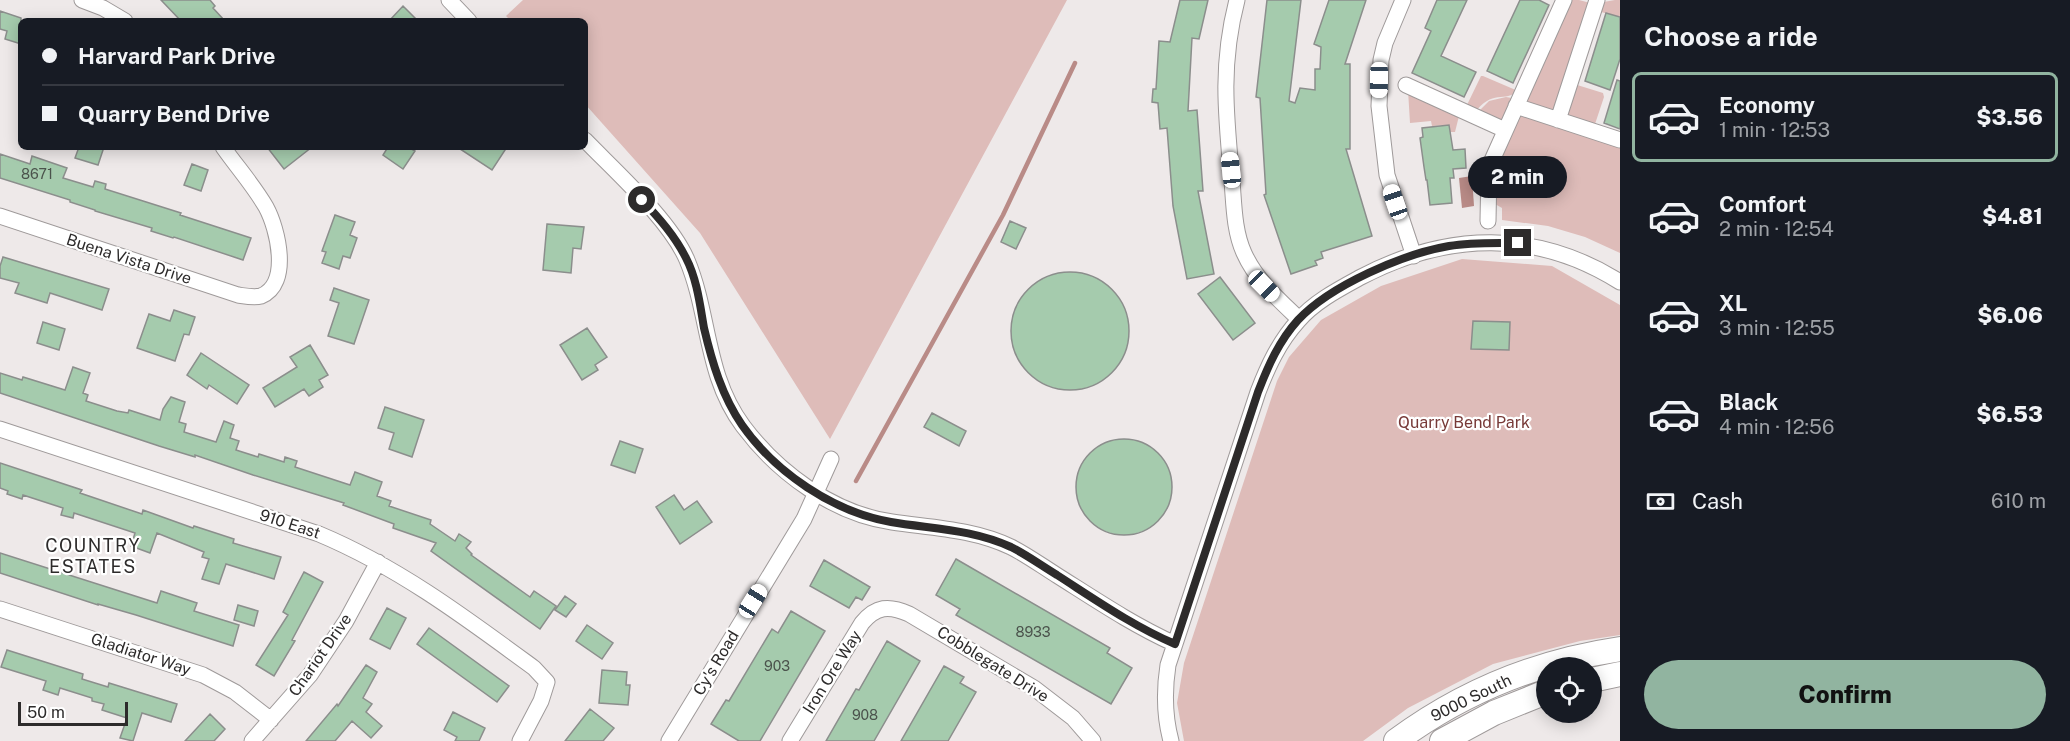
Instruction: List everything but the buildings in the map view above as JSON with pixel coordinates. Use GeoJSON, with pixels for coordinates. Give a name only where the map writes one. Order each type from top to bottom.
{"type":"FeatureCollection","features":[{"type":"Feature","properties":{"kind":"main road","name":"9000 South"},"geometry":{"type":"LineString","coordinates":[[1396,741],[1440,712],[1497,684],[1557,663],[1620,649]]}},
{"type":"Feature","properties":{"kind":"main road"},"geometry":{"type":"LineString","coordinates":[[1602,675],[1620,666]]}},
{"type":"Feature","properties":{"kind":"main road"},"geometry":{"type":"LineString","coordinates":[[1602,677],[1620,674]]}},
{"type":"Feature","properties":{"kind":"main road","name":"9000 South"},"geometry":{"type":"LineString","coordinates":[[1442,741],[1494,713],[1536,696]]}},
{"type":"Feature","properties":{"kind":"street"},"geometry":{"type":"LineString","coordinates":[[82,0],[104,8],[120,18]]}},
{"type":"Feature","properties":{"kind":"street"},"geometry":{"type":"LineString","coordinates":[[449,0],[466,18]]}},
{"type":"Feature","properties":{"kind":"street"},"geometry":{"type":"LineString","coordinates":[[1237,0],[1228,40],[1224,82],[1226,125],[1238,234],[1244,252],[1259,278],[1299,319]]}},
{"type":"Feature","properties":{"kind":"street"},"geometry":{"type":"LineString","coordinates":[[1403,0],[1383,51],[1379,80],[1379,106],[1388,181],[1414,256]]}},
{"type":"Feature","properties":{"kind":"street"},"geometry":{"type":"LineString","coordinates":[[1488,221],[1488,170],[1564,0]]}},
{"type":"Feature","properties":{"kind":"street"},"geometry":{"type":"LineString","coordinates":[[1589,0],[1602,0]]}},
{"type":"Feature","properties":{"kind":"street"},"geometry":{"type":"LineString","coordinates":[[1558,120],[1597,0]]}},
{"type":"Feature","properties":{"kind":"street"},"geometry":{"type":"LineString","coordinates":[[1406,85],[1505,130]]}},
{"type":"Feature","properties":{"kind":"street"},"geometry":{"type":"LineString","coordinates":[[1516,106],[1620,140]]}},
{"type":"Feature","properties":{"kind":"street"},"geometry":{"type":"LineString","coordinates":[[588,143],[668,228],[687,259],[698,293],[713,363],[726,396],[742,424],[761,448],[784,470],[842,507],[866,516],[890,522],[954,530],[982,536],[1011,547],[1142,630],[1175,644]]}},
{"type":"Feature","properties":{"kind":"street","name":"Buena Vista Drive"},"geometry":{"type":"LineString","coordinates":[[0,216],[238,295],[260,296],[269,291],[279,274],[275,230],[266,208],[225,150]]}},
{"type":"Feature","properties":{"kind":"street"},"geometry":{"type":"LineString","coordinates":[[1171,741],[1165,706],[1168,664],[1258,392],[1281,343],[1299,319],[1333,292],[1372,271],[1448,246],[1484,242],[1518,243],[1549,249],[1604,272],[1620,282]]}},
{"type":"Feature","properties":{"kind":"street","name":"910 East"},"geometry":{"type":"LineString","coordinates":[[0,429],[319,534],[378,562],[454,610],[534,668],[547,682],[541,701],[520,741]]}},
{"type":"Feature","properties":{"kind":"street","name":"Cy's Road"},"geometry":{"type":"LineString","coordinates":[[669,741],[804,519],[831,459]]}},
{"type":"Feature","properties":{"kind":"street","name":"Chariot Drive"},"geometry":{"type":"LineString","coordinates":[[252,741],[310,675],[346,621],[378,562]]}},
{"type":"Feature","properties":{"kind":"street","name":"Cobblegate Drive"},"geometry":{"type":"LineString","coordinates":[[882,609],[893,608],[909,614],[1034,688],[1073,718],[1093,741]]}},
{"type":"Feature","properties":{"kind":"street","name":"Gladiator Way"},"geometry":{"type":"LineString","coordinates":[[0,609],[203,675],[235,692],[271,720]]}},
{"type":"Feature","properties":{"kind":"street","name":"Iron Ore Way"},"geometry":{"type":"LineString","coordinates":[[789,741],[862,623],[874,612],[882,609]]}},
{"type":"Feature","properties":{"kind":"green space"},"geometry":{"type":"Polygon","coordinates":[[[523,0],[1067,0],[830,439],[700,233],[588,107],[588,18],[508,18],[506,16],[523,0]]]}},
{"type":"Feature","properties":{"kind":"green space"},"geometry":{"type":"Polygon","coordinates":[[[1566,0],[1579,0],[1594,4],[1558,115],[1521,106],[1566,0]]]}},
{"type":"Feature","properties":{"kind":"green space"},"geometry":{"type":"Polygon","coordinates":[[[1620,0],[1620,17],[1601,12],[1598,3],[1620,0]]]}},
{"type":"Feature","properties":{"kind":"green space"},"geometry":{"type":"Polygon","coordinates":[[[1481,76],[1518,91],[1508,96],[1492,98],[1474,114],[1466,107],[1481,76]]]}},
{"type":"Feature","properties":{"kind":"green space"},"geometry":{"type":"Polygon","coordinates":[[[1574,84],[1603,93],[1604,97],[1594,127],[1563,119],[1574,84]]]}},
{"type":"Feature","properties":{"kind":"green space"},"geometry":{"type":"Polygon","coordinates":[[[1408,90],[1460,112],[1455,132],[1450,132],[1449,125],[1432,126],[1431,121],[1410,123],[1408,90]]]}},
{"type":"Feature","properties":{"kind":"green space"},"geometry":{"type":"Polygon","coordinates":[[[1506,97],[1517,99],[1505,125],[1479,111],[1489,101],[1506,97]]]}},
{"type":"Feature","properties":{"kind":"green space"},"geometry":{"type":"Polygon","coordinates":[[[1516,109],[1620,142],[1620,253],[1585,237],[1548,226],[1502,220],[1502,208],[1495,204],[1489,173],[1516,109]]]}},
{"type":"Feature","properties":{"kind":"green space","name":"Quarry Bend Park"},"geometry":{"type":"Polygon","coordinates":[[[1462,259],[1552,266],[1620,305],[1620,635],[1580,641],[1493,664],[1408,708],[1363,741],[1184,741],[1177,703],[1184,663],[1277,381],[1289,357],[1321,320],[1381,286],[1462,259]]]}},
{"type":"Feature","properties":{"kind":"shaded area"},"geometry":{"type":"Polygon","coordinates":[[[1472,176],[1474,206],[1462,208],[1459,178],[1472,176]]]}},
{"type":"Feature","properties":{"kind":"waterway"},"geometry":{"type":"LineString","coordinates":[[856,481],[1003,215],[1075,63]]}},
{"type":"Feature","properties":{"kind":"district","name":"COUNTRY ESTATES"},"geometry":{"type":"Point","coordinates":[93,555]}},
{"type":"Feature","properties":{"kind":"route"},"geometry":{"type":"LineString","coordinates":[[642,200],[668,228],[687,259],[698,293],[713,363],[726,396],[742,424],[761,448],[784,470],[842,507],[866,516],[890,522],[954,530],[982,536],[1011,547],[1142,630],[1175,644],[1258,392],[1281,343],[1299,319],[1333,292],[1372,271],[1414,256],[1448,246],[1484,242],[1518,243]]}}]}
